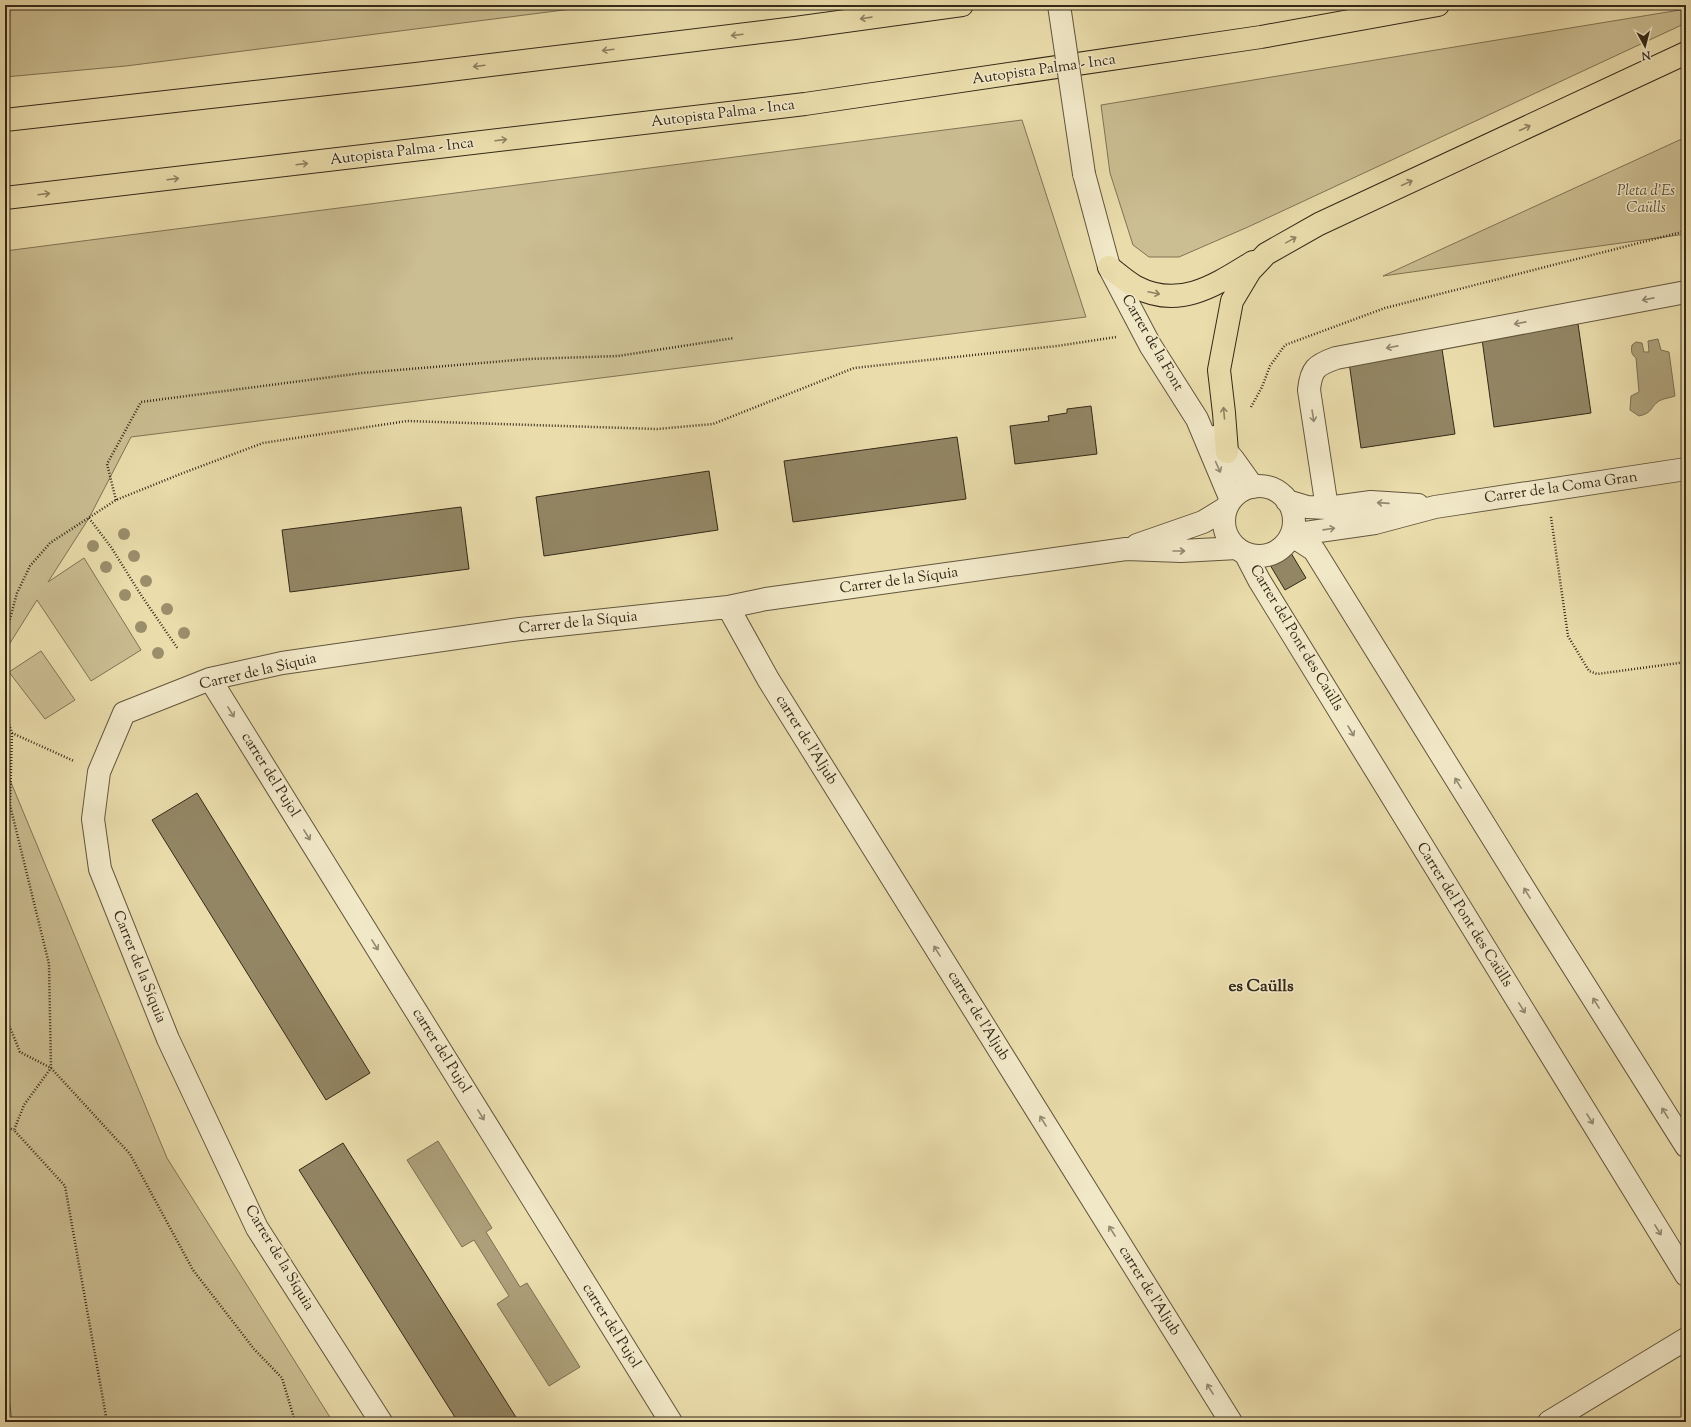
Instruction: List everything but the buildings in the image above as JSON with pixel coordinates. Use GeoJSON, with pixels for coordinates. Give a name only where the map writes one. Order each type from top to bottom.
{"type":"FeatureCollection","features":[{"type":"Feature","properties":{"kind":"highway"},"geometry":{"type":"LineString","coordinates":[[5,120],[424,73],[962,5]]}},
{"type":"Feature","properties":{"kind":"highway","name":"Autopista Palma - Inca"},"geometry":{"type":"LineString","coordinates":[[5,198],[805,104],[1261,38],[1438,5]]}},
{"type":"Feature","properties":{"kind":"highway"},"geometry":{"type":"LineString","coordinates":[[1109,267],[1136,287],[1153,294],[1170,296],[1187,295],[1204,290],[1319,224],[1686,53]]}},
{"type":"Feature","properties":{"kind":"highway"},"geometry":{"type":"LineString","coordinates":[[1227,452],[1219,370],[1232,301],[1250,271],[1266,254]]}},
{"type":"Feature","properties":{"kind":"street","name":"Carrer de la Font"},"geometry":{"type":"LineString","coordinates":[[1059,5],[1084,174],[1109,267],[1150,345],[1196,419],[1228,504]]}},
{"type":"Feature","properties":{"kind":"street"},"geometry":{"type":"LineString","coordinates":[[1327,508],[1309,390],[1310,378],[1314,369],[1323,362],[1336,358],[1686,292]]}},
{"type":"Feature","properties":{"kind":"street","name":"Carrer de la Font"},"geometry":{"type":"LineString","coordinates":[[1196,419],[1227,452],[1253,487]]}},
{"type":"Feature","properties":{"kind":"street","name":"Carrer de la Coma Gran"},"geometry":{"type":"LineString","coordinates":[[1291,535],[1375,523],[1435,507],[1686,469]]}},
{"type":"Feature","properties":{"kind":"street"},"geometry":{"type":"LineString","coordinates":[[1262,486],[1280,493],[1288,501],[1294,518],[1291,535],[1279,548],[1271,553],[1254,555],[1241,550],[1227,534],[1224,517],[1228,504],[1244,489],[1253,487],[1262,486]]}},
{"type":"Feature","properties":{"kind":"street","name":"Carrer de la Coma Gran"},"geometry":{"type":"LineString","coordinates":[[1288,501],[1307,507],[1327,508],[1371,502],[1435,507]]}},
{"type":"Feature","properties":{"kind":"street","name":"Carrer de la Síquia"},"geometry":{"type":"LineString","coordinates":[[1126,549],[1203,522],[1228,504]]}},
{"type":"Feature","properties":{"kind":"street"},"geometry":{"type":"LineString","coordinates":[[1291,535],[1314,550],[1686,1146]]}},
{"type":"Feature","properties":{"kind":"street","name":"Carrer de la Síquia"},"geometry":{"type":"LineString","coordinates":[[381,1422],[257,1228],[168,1038],[100,869],[93,819],[99,772],[124,713],[210,679],[282,663],[520,629],[728,607],[766,599],[1126,549],[1181,552],[1241,550]]}},
{"type":"Feature","properties":{"kind":"street","name":"Carrer del Pont des Caülls"},"geometry":{"type":"LineString","coordinates":[[1241,550],[1686,1275]]}},
{"type":"Feature","properties":{"kind":"street","name":"carrer de l'Aljub"},"geometry":{"type":"LineString","coordinates":[[728,607],[768,679],[1231,1422]]}},
{"type":"Feature","properties":{"kind":"street","name":"carrer del Pujol"},"geometry":{"type":"LineString","coordinates":[[210,679],[671,1422]]}},
{"type":"Feature","properties":{"kind":"street"},"geometry":{"type":"LineString","coordinates":[[1549,1422],[1686,1339]]}},
{"type":"Feature","properties":{"kind":"path"},"geometry":{"type":"LineString","coordinates":[[1248,410],[1254,405],[1270,366],[1285,345],[1385,308],[1686,231]]}},
{"type":"Feature","properties":{"kind":"path"},"geometry":{"type":"LineString","coordinates":[[5,637],[17,593],[30,566],[50,543],[116,500],[263,443],[407,421],[656,430],[713,424],[854,368],[1057,346],[1118,336]]}},
{"type":"Feature","properties":{"kind":"path"},"geometry":{"type":"LineString","coordinates":[[116,500],[107,464],[141,402],[362,373],[528,359],[618,356],[734,338]]}},
{"type":"Feature","properties":{"kind":"path"},"geometry":{"type":"LineString","coordinates":[[1551,517],[1568,636],[1589,671],[1597,674],[1686,662]]}},
{"type":"Feature","properties":{"kind":"path"},"geometry":{"type":"LineString","coordinates":[[89,518],[111,547],[141,595],[178,649]]}},
{"type":"Feature","properties":{"kind":"path"},"geometry":{"type":"LineString","coordinates":[[5,713],[12,733],[10,805],[49,964],[51,1068],[24,1105],[14,1130]]}},
{"type":"Feature","properties":{"kind":"path"},"geometry":{"type":"LineString","coordinates":[[12,733],[99,772]]}},
{"type":"Feature","properties":{"kind":"path"},"geometry":{"type":"LineString","coordinates":[[5,1015],[20,1052],[51,1068],[130,1154],[193,1270],[254,1349],[282,1378],[294,1422]]}},
{"type":"Feature","properties":{"kind":"path"},"geometry":{"type":"LineString","coordinates":[[5,1127],[14,1130],[65,1186],[107,1422]]}},
{"type":"Feature","properties":{"kind":"green space"},"geometry":{"type":"Polygon","coordinates":[[[5,5],[603,5],[126,66],[5,77],[5,5]]]}},
{"type":"Feature","properties":{"kind":"green space"},"geometry":{"type":"Polygon","coordinates":[[[1686,9],[1686,23],[1248,227],[1179,257],[1149,257],[1133,245],[1110,173],[1101,105],[1686,9]]]}},
{"type":"Feature","properties":{"kind":"green space"},"geometry":{"type":"Polygon","coordinates":[[[1022,120],[1086,317],[131,437],[89,518],[48,582],[84,558],[141,650],[91,681],[37,600],[5,651],[5,251],[1022,120]]]}},
{"type":"Feature","properties":{"kind":"green space","name":"Pleta d'Es Caülls"},"geometry":{"type":"Polygon","coordinates":[[[1686,137],[1686,234],[1383,276],[1686,137]]]}},
{"type":"Feature","properties":{"kind":"green space"},"geometry":{"type":"Polygon","coordinates":[[[41,651],[75,700],[45,719],[9,672],[41,651]]]}},
{"type":"Feature","properties":{"kind":"green space"},"geometry":{"type":"Polygon","coordinates":[[[5,768],[167,1158],[333,1422],[12,1422],[5,1363],[5,768]]]}},
{"type":"Feature","properties":{"kind":"shaded area"},"geometry":{"type":"Polygon","coordinates":[[[1658,339],[1661,350],[1669,352],[1675,396],[1659,401],[1649,412],[1639,416],[1630,410],[1631,396],[1639,392],[1636,358],[1632,352],[1632,345],[1636,342],[1642,343],[1644,352],[1649,352],[1648,341],[1658,339]]]}},
{"type":"Feature","properties":{"kind":"shaded area"},"geometry":{"type":"Polygon","coordinates":[[[438,1141],[492,1228],[486,1232],[520,1287],[527,1283],[580,1367],[549,1386],[497,1304],[509,1296],[474,1240],[462,1247],[407,1160],[438,1141]]]}},
{"type":"Feature","properties":{"kind":"district","name":"es Caülls"},"geometry":{"type":"Point","coordinates":[1261,987]}}]}
